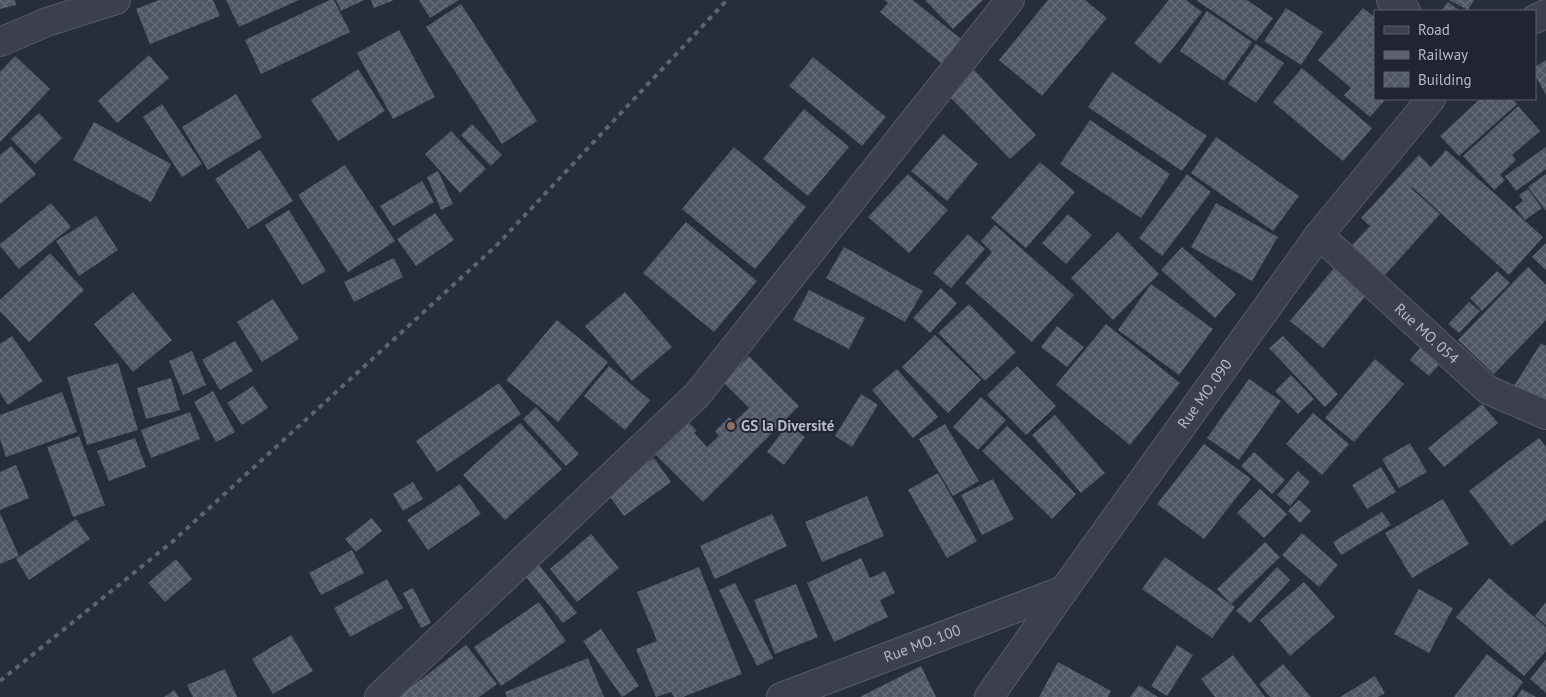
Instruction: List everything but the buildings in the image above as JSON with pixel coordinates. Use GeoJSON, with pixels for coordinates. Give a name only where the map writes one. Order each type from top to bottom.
{"type":"FeatureCollection","features":[{"type":"Feature","properties":{"kind":"street"},"geometry":{"type":"LineString","coordinates":[[0,42],[47,22],[116,0]]}},
{"type":"Feature","properties":{"kind":"street"},"geometry":{"type":"LineString","coordinates":[[379,697],[697,395],[1010,0]]}},
{"type":"Feature","properties":{"kind":"street"},"geometry":{"type":"LineString","coordinates":[[1391,0],[1405,10]]}},
{"type":"Feature","properties":{"kind":"street","name":"Rue MO. 090"},"geometry":{"type":"LineString","coordinates":[[989,697],[1319,235],[1430,100]]}},
{"type":"Feature","properties":{"kind":"street","name":"Rue MO. 054"},"geometry":{"type":"LineString","coordinates":[[1319,235],[1488,390],[1546,415]]}},
{"type":"Feature","properties":{"kind":"street","name":"Rue MO. 100"},"geometry":{"type":"LineString","coordinates":[[781,697],[1064,590]]}},
{"type":"Feature","properties":{"kind":"railway"},"geometry":{"type":"LineString","coordinates":[[0,681],[172,542],[496,246],[727,0]]}},
{"type":"Feature","properties":{"kind":"place","name":"GS la Diversité"},"geometry":{"type":"Point","coordinates":[731,426]}}]}
